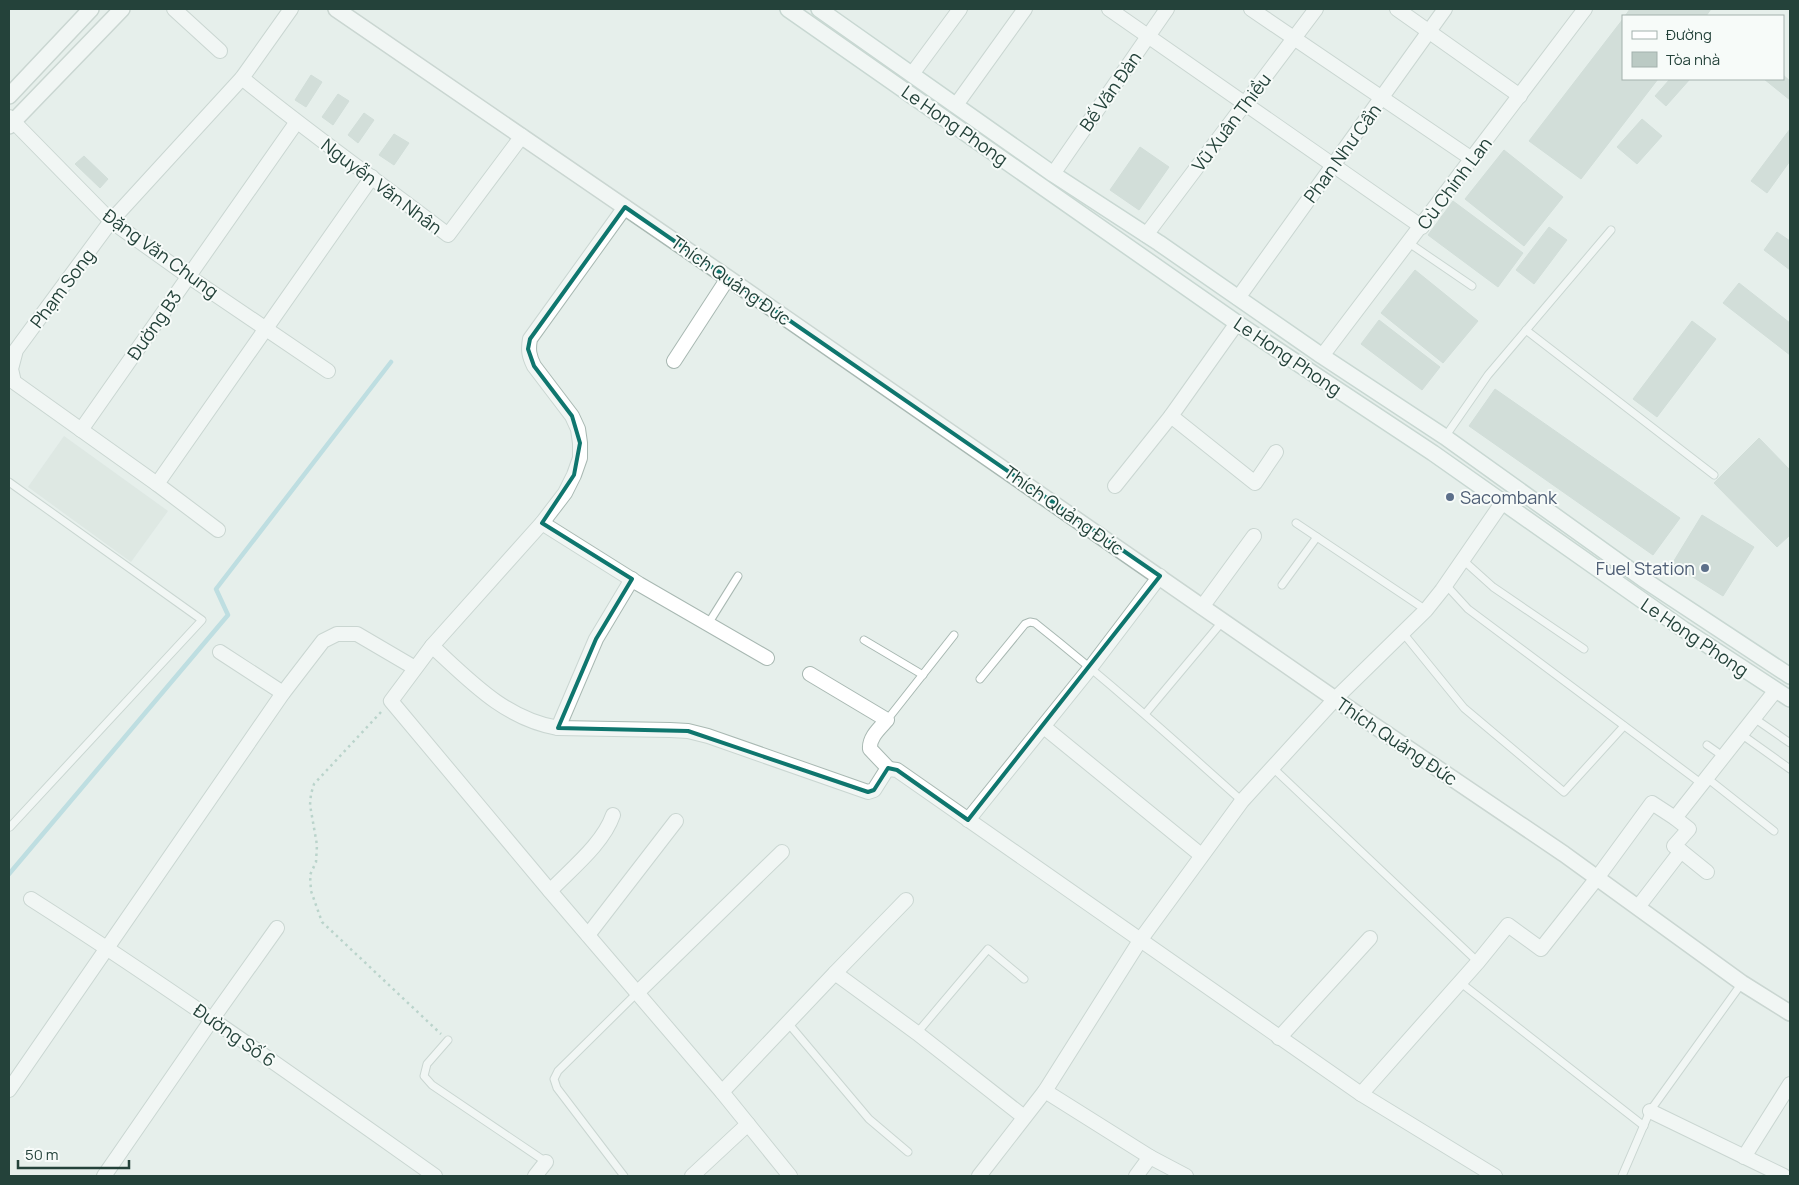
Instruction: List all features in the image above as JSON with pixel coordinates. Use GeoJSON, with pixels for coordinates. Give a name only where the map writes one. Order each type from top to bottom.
{"type":"FeatureCollection","features":[{"type":"Feature","properties":{"kind":"main road"},"geometry":{"type":"LineString","coordinates":[[9,96],[91,9]]}},
{"type":"Feature","properties":{"kind":"main road"},"geometry":{"type":"LineString","coordinates":[[11,122],[122,9]]}},
{"type":"Feature","properties":{"kind":"main road","name":"Thích Quảng Đức"},"geometry":{"type":"LineString","coordinates":[[336,9],[625,206],[1160,576],[1222,622],[1335,700],[1597,878],[1742,983],[1790,1013]]}},
{"type":"Feature","properties":{"kind":"main road","name":"Le Hong Phong"},"geometry":{"type":"LineString","coordinates":[[788,9],[1237,322],[1433,453],[1502,504],[1683,629],[1790,699]]}},
{"type":"Feature","properties":{"kind":"main road","name":"Le Hong Phong"},"geometry":{"type":"LineString","coordinates":[[819,9],[1053,174],[1444,437],[1643,579],[1790,676]]}},
{"type":"Feature","properties":{"kind":"main road"},"geometry":{"type":"LineString","coordinates":[[1044,187],[1053,174]]}},
{"type":"Feature","properties":{"kind":"main road"},"geometry":{"type":"LineString","coordinates":[[1433,453],[1444,437]]}},
{"type":"Feature","properties":{"kind":"main road"},"geometry":{"type":"LineString","coordinates":[[1683,629],[1694,612]]}},
{"type":"Feature","properties":{"kind":"main road"},"geometry":{"type":"LineString","coordinates":[[1747,672],[1758,655]]}},
{"type":"Feature","properties":{"kind":"street"},"geometry":{"type":"LineString","coordinates":[[174,9],[220,51]]}},
{"type":"Feature","properties":{"kind":"street","name":"Phạm Song"},"geometry":{"type":"LineString","coordinates":[[218,530],[14,382],[11,369],[12,346],[112,221],[242,78],[291,9]]}},
{"type":"Feature","properties":{"kind":"street"},"geometry":{"type":"LineString","coordinates":[[912,74],[960,9]]}},
{"type":"Feature","properties":{"kind":"street"},"geometry":{"type":"LineString","coordinates":[[956,105],[1025,9]]}},
{"type":"Feature","properties":{"kind":"street"},"geometry":{"type":"LineString","coordinates":[[1108,9],[1422,227]]}},
{"type":"Feature","properties":{"kind":"street","name":"Bế Văn Đàn"},"geometry":{"type":"LineString","coordinates":[[1053,174],[1167,9]]}},
{"type":"Feature","properties":{"kind":"street"},"geometry":{"type":"LineString","coordinates":[[1251,9],[1472,159]]}},
{"type":"Feature","properties":{"kind":"street","name":"Vũ Xuân Thiều"},"geometry":{"type":"LineString","coordinates":[[1146,235],[1316,9]]}},
{"type":"Feature","properties":{"kind":"street"},"geometry":{"type":"LineString","coordinates":[[1397,9],[1520,96]]}},
{"type":"Feature","properties":{"kind":"street","name":"Phan Như Cẩn"},"geometry":{"type":"LineString","coordinates":[[1238,298],[1446,9]]}},
{"type":"Feature","properties":{"kind":"street","name":"Cù Chính Lan"},"geometry":{"type":"LineString","coordinates":[[1322,356],[1422,227],[1585,9]]}},
{"type":"Feature","properties":{"kind":"street","name":"Nguyễn Văn Nhân"},"geometry":{"type":"LineString","coordinates":[[242,78],[296,122],[448,235],[522,136]]}},
{"type":"Feature","properties":{"kind":"street","name":"Đặng Văn Chung"},"geometry":{"type":"LineString","coordinates":[[11,122],[112,221],[188,276],[328,371]]}},
{"type":"Feature","properties":{"kind":"street","name":"Đường B3"},"geometry":{"type":"LineString","coordinates":[[81,430],[296,122]]}},
{"type":"Feature","properties":{"kind":"street"},"geometry":{"type":"LineString","coordinates":[[157,484],[372,177]]}},
{"type":"Feature","properties":{"kind":"street"},"geometry":{"type":"LineString","coordinates":[[625,206],[530,339],[528,349],[534,366],[572,416],[578,429],[580,458],[574,475],[565,493],[542,523],[432,646],[390,701],[722,1092],[790,1176]]}},
{"type":"Feature","properties":{"kind":"street"},"geometry":{"type":"LineString","coordinates":[[674,361],[728,278]]}},
{"type":"Feature","properties":{"kind":"street"},"geometry":{"type":"LineString","coordinates":[[1115,486],[1170,416],[1237,322]]}},
{"type":"Feature","properties":{"kind":"street"},"geometry":{"type":"LineString","coordinates":[[1170,416],[1255,483],[1276,452]]}},
{"type":"Feature","properties":{"kind":"street"},"geometry":{"type":"LineString","coordinates":[[979,1176],[1045,1091],[1141,939],[1201,854],[1242,801],[1335,700],[1426,610],[1502,504]]}},
{"type":"Feature","properties":{"kind":"street"},"geometry":{"type":"LineString","coordinates":[[542,523],[632,579],[767,658]]}},
{"type":"Feature","properties":{"kind":"street"},"geometry":{"type":"LineString","coordinates":[[1202,607],[1254,536]]}},
{"type":"Feature","properties":{"kind":"street"},"geometry":{"type":"LineString","coordinates":[[968,820],[1044,727],[1160,576]]}},
{"type":"Feature","properties":{"kind":"street"},"geometry":{"type":"LineString","coordinates":[[558,728],[596,640],[632,579]]}},
{"type":"Feature","properties":{"kind":"street"},"geometry":{"type":"LineString","coordinates":[[9,1090],[283,693],[323,641],[337,634],[357,634],[415,668]]}},
{"type":"Feature","properties":{"kind":"street"},"geometry":{"type":"LineString","coordinates":[[432,646],[488,697],[503,707],[541,725],[558,728],[688,731],[708,736],[868,792],[874,790],[889,769]]}},
{"type":"Feature","properties":{"kind":"street"},"geometry":{"type":"LineString","coordinates":[[220,652],[283,693]]}},
{"type":"Feature","properties":{"kind":"street"},"geometry":{"type":"LineString","coordinates":[[810,674],[887,720],[875,733],[870,749],[889,769],[897,770],[1361,1094],[1495,1176]]}},
{"type":"Feature","properties":{"kind":"street"},"geometry":{"type":"LineString","coordinates":[[1675,818],[1776,690]]}},
{"type":"Feature","properties":{"kind":"street"},"geometry":{"type":"LineString","coordinates":[[1044,727],[1201,854]]}},
{"type":"Feature","properties":{"kind":"street"},"geometry":{"type":"LineString","coordinates":[[1361,1094],[1478,962],[1508,925],[1541,949],[1597,878],[1652,803],[1689,829],[1674,846],[1707,872]]}},
{"type":"Feature","properties":{"kind":"street"},"geometry":{"type":"LineString","coordinates":[[550,891],[601,838],[609,828],[613,815]]}},
{"type":"Feature","properties":{"kind":"street"},"geometry":{"type":"LineString","coordinates":[[588,936],[676,821]]}},
{"type":"Feature","properties":{"kind":"street"},"geometry":{"type":"LineString","coordinates":[[1638,907],[1681,851]]}},
{"type":"Feature","properties":{"kind":"street"},"geometry":{"type":"LineString","coordinates":[[637,993],[782,852]]}},
{"type":"Feature","properties":{"kind":"street","name":"Đường Số 6"},"geometry":{"type":"LineString","coordinates":[[32,899],[213,1018],[435,1176]]}},
{"type":"Feature","properties":{"kind":"street"},"geometry":{"type":"LineString","coordinates":[[722,1092],[906,900]]}},
{"type":"Feature","properties":{"kind":"street"},"geometry":{"type":"LineString","coordinates":[[104,1176],[277,928]]}},
{"type":"Feature","properties":{"kind":"street"},"geometry":{"type":"LineString","coordinates":[[1279,1038],[1370,938]]}},
{"type":"Feature","properties":{"kind":"street"},"geometry":{"type":"LineString","coordinates":[[835,973],[917,1033],[1024,1117]]}},
{"type":"Feature","properties":{"kind":"street"},"geometry":{"type":"LineString","coordinates":[[1744,1158],[1790,1084]]}},
{"type":"Feature","properties":{"kind":"street"},"geometry":{"type":"LineString","coordinates":[[1045,1091],[1186,1176]]}},
{"type":"Feature","properties":{"kind":"street"},"geometry":{"type":"LineString","coordinates":[[1650,1111],[1784,1176]]}},
{"type":"Feature","properties":{"kind":"street"},"geometry":{"type":"LineString","coordinates":[[692,1176],[748,1124]]}},
{"type":"Feature","properties":{"kind":"street"},"geometry":{"type":"LineString","coordinates":[[1136,1176],[1150,1156]]}},
{"type":"Feature","properties":{"kind":"street"},"geometry":{"type":"LineString","coordinates":[[535,1176],[546,1162]]}},
{"type":"Feature","properties":{"kind":"lane"},"geometry":{"type":"LineString","coordinates":[[1444,437],[1488,375],[1611,230]]}},
{"type":"Feature","properties":{"kind":"lane"},"geometry":{"type":"LineString","coordinates":[[1409,243],[1472,286]]}},
{"type":"Feature","properties":{"kind":"lane"},"geometry":{"type":"LineString","coordinates":[[1526,330],[1714,475]]}},
{"type":"Feature","properties":{"kind":"lane"},"geometry":{"type":"LineString","coordinates":[[9,482],[202,620],[9,826]]}},
{"type":"Feature","properties":{"kind":"lane"},"geometry":{"type":"LineString","coordinates":[[1296,523],[1426,610]]}},
{"type":"Feature","properties":{"kind":"lane"},"geometry":{"type":"LineString","coordinates":[[1282,585],[1317,537]]}},
{"type":"Feature","properties":{"kind":"lane"},"geometry":{"type":"LineString","coordinates":[[1463,560],[1493,586],[1584,649]]}},
{"type":"Feature","properties":{"kind":"lane"},"geometry":{"type":"LineString","coordinates":[[708,624],[738,576]]}},
{"type":"Feature","properties":{"kind":"lane"},"geometry":{"type":"LineString","coordinates":[[1446,584],[1468,609],[1624,726],[1774,831]]}},
{"type":"Feature","properties":{"kind":"lane"},"geometry":{"type":"LineString","coordinates":[[1145,714],[1222,622]]}},
{"type":"Feature","properties":{"kind":"lane"},"geometry":{"type":"LineString","coordinates":[[980,679],[1025,624],[1035,623],[1091,667],[1242,801]]}},
{"type":"Feature","properties":{"kind":"lane"},"geometry":{"type":"LineString","coordinates":[[1403,633],[1464,708],[1564,792],[1624,726]]}},
{"type":"Feature","properties":{"kind":"lane"},"geometry":{"type":"LineString","coordinates":[[887,720],[954,634]]}},
{"type":"Feature","properties":{"kind":"lane"},"geometry":{"type":"LineString","coordinates":[[864,640],[922,675]]}},
{"type":"Feature","properties":{"kind":"lane"},"geometry":{"type":"LineString","coordinates":[[1754,718],[1790,743]]}},
{"type":"Feature","properties":{"kind":"lane"},"geometry":{"type":"LineString","coordinates":[[1741,734],[1790,769]]}},
{"type":"Feature","properties":{"kind":"lane"},"geometry":{"type":"LineString","coordinates":[[1707,745],[1724,757]]}},
{"type":"Feature","properties":{"kind":"lane"},"geometry":{"type":"LineString","coordinates":[[1272,767],[1478,962]]}},
{"type":"Feature","properties":{"kind":"lane"},"geometry":{"type":"LineString","coordinates":[[917,1033],[988,950],[1024,979]]}},
{"type":"Feature","properties":{"kind":"lane"},"geometry":{"type":"LineString","coordinates":[[1460,982],[1644,1126]]}},
{"type":"Feature","properties":{"kind":"lane"},"geometry":{"type":"LineString","coordinates":[[1622,1176],[1650,1111],[1742,983]]}},
{"type":"Feature","properties":{"kind":"lane"},"geometry":{"type":"LineString","coordinates":[[624,1176],[557,1088],[554,1079],[558,1071],[637,993]]}},
{"type":"Feature","properties":{"kind":"lane"},"geometry":{"type":"LineString","coordinates":[[788,1023],[869,1119],[908,1152]]}},
{"type":"Feature","properties":{"kind":"lane"},"geometry":{"type":"LineString","coordinates":[[448,1040],[428,1064],[424,1076],[432,1086],[546,1162]]}},
{"type":"Feature","properties":{"kind":"path"},"geometry":{"type":"LineString","coordinates":[[390,701],[314,784],[310,805],[317,854],[316,862],[310,875],[311,891],[322,922],[448,1040]]}},
{"type":"Feature","properties":{"kind":"highlighted area"},"geometry":{"type":"Polygon","coordinates":[[[625,207],[1160,576],[968,820],[897,770],[888,768],[874,790],[868,792],[688,731],[558,728],[596,639],[632,579],[542,523],[574,475],[580,443],[572,416],[534,366],[528,349],[530,339],[625,207]]]}},
{"type":"Feature","properties":{"kind":"shaded area"},"geometry":{"type":"Polygon","coordinates":[[[64,436],[168,511],[131,562],[28,487],[64,436]]]}},
{"type":"Feature","properties":{"kind":"building"},"geometry":{"type":"Polygon","coordinates":[[[1630,9],[1711,9],[1707,15],[1626,15],[1630,9]]]}},
{"type":"Feature","properties":{"kind":"building"},"geometry":{"type":"Polygon","coordinates":[[[1622,20],[1622,80],[1657,80],[1581,179],[1529,141],[1622,20]]]}},
{"type":"Feature","properties":{"kind":"building"},"geometry":{"type":"Polygon","coordinates":[[[311,75],[322,82],[306,107],[295,100],[311,75]]]}},
{"type":"Feature","properties":{"kind":"building"},"geometry":{"type":"Polygon","coordinates":[[[1784,76],[1790,81],[1790,100],[1765,80],[1784,80],[1784,76]]]}},
{"type":"Feature","properties":{"kind":"building"},"geometry":{"type":"Polygon","coordinates":[[[1669,80],[1689,80],[1666,106],[1655,96],[1669,80]]]}},
{"type":"Feature","properties":{"kind":"building"},"geometry":{"type":"Polygon","coordinates":[[[338,94],[349,101],[333,125],[322,117],[338,94]]]}},
{"type":"Feature","properties":{"kind":"building"},"geometry":{"type":"Polygon","coordinates":[[[364,113],[374,120],[358,143],[348,135],[364,113]]]}},
{"type":"Feature","properties":{"kind":"building"},"geometry":{"type":"Polygon","coordinates":[[[1642,119],[1662,136],[1637,164],[1617,147],[1642,119]]]}},
{"type":"Feature","properties":{"kind":"building"},"geometry":{"type":"Polygon","coordinates":[[[1790,129],[1790,161],[1767,193],[1751,181],[1790,129]]]}},
{"type":"Feature","properties":{"kind":"building"},"geometry":{"type":"Polygon","coordinates":[[[394,134],[409,143],[394,165],[379,155],[394,134]]]}},
{"type":"Feature","properties":{"kind":"building"},"geometry":{"type":"Polygon","coordinates":[[[1140,147],[1169,167],[1139,210],[1110,190],[1140,147]]]}},
{"type":"Feature","properties":{"kind":"building"},"geometry":{"type":"Polygon","coordinates":[[[1504,150],[1563,197],[1524,246],[1465,199],[1504,150]]]}},
{"type":"Feature","properties":{"kind":"building"},"geometry":{"type":"Polygon","coordinates":[[[84,156],[108,179],[100,188],[75,164],[84,156]]]}},
{"type":"Feature","properties":{"kind":"building"},"geometry":{"type":"Polygon","coordinates":[[[1453,201],[1523,253],[1498,287],[1428,235],[1453,201]]]}},
{"type":"Feature","properties":{"kind":"building"},"geometry":{"type":"Polygon","coordinates":[[[1549,227],[1567,240],[1534,284],[1516,270],[1549,227]]]}},
{"type":"Feature","properties":{"kind":"building"},"geometry":{"type":"Polygon","coordinates":[[[1777,232],[1790,241],[1790,270],[1764,250],[1777,232]]]}},
{"type":"Feature","properties":{"kind":"building"},"geometry":{"type":"Polygon","coordinates":[[[1415,270],[1478,321],[1443,363],[1381,313],[1415,270]]]}},
{"type":"Feature","properties":{"kind":"building"},"geometry":{"type":"Polygon","coordinates":[[[1739,283],[1790,323],[1790,355],[1723,303],[1739,283]]]}},
{"type":"Feature","properties":{"kind":"building"},"geometry":{"type":"Polygon","coordinates":[[[1379,320],[1440,367],[1422,390],[1361,344],[1379,320]]]}},
{"type":"Feature","properties":{"kind":"building"},"geometry":{"type":"Polygon","coordinates":[[[1692,321],[1716,339],[1657,417],[1633,399],[1692,321]]]}},
{"type":"Feature","properties":{"kind":"building"},"geometry":{"type":"Polygon","coordinates":[[[1495,389],[1680,518],[1653,555],[1469,426],[1495,389]]]}},
{"type":"Feature","properties":{"kind":"building"},"geometry":{"type":"Polygon","coordinates":[[[1759,438],[1790,470],[1790,535],[1777,547],[1714,483],[1759,438]]]}},
{"type":"Feature","properties":{"kind":"building"},"geometry":{"type":"Polygon","coordinates":[[[1702,515],[1754,547],[1723,596],[1672,564],[1702,515]]]}},
{"type":"Feature","properties":{"kind":"waterway"},"geometry":{"type":"LineString","coordinates":[[9,874],[228,615],[216,589],[391,362]]}},
{"type":"Feature","properties":{"kind":"place","name":"Sacombank"},"geometry":{"type":"Point","coordinates":[1450,497]}},
{"type":"Feature","properties":{"kind":"place","name":"Fuel Station"},"geometry":{"type":"Point","coordinates":[1705,568]}}]}
